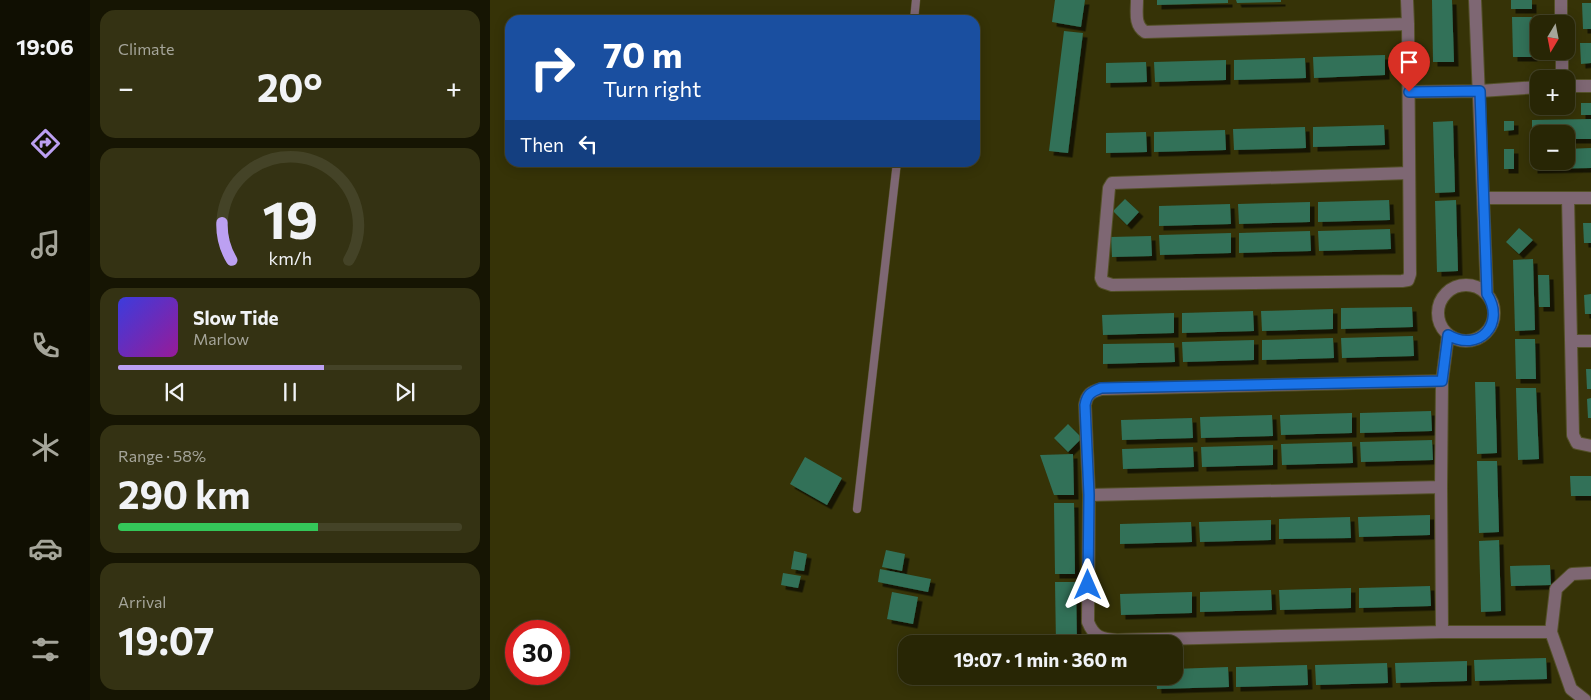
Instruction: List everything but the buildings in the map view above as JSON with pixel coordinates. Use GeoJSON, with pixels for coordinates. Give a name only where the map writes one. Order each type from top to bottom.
{"type":"FeatureCollection","features":[{"type":"Feature","properties":{"kind":"street"},"geometry":{"type":"LineString","coordinates":[[1137,0],[1138,24],[1140,29],[1146,32],[1408,24]]}},
{"type":"Feature","properties":{"kind":"street"},"geometry":{"type":"LineString","coordinates":[[1407,0],[1409,92],[1410,274],[1408,280],[1112,285],[1103,282],[1101,278],[1112,183],[1409,173]]}},
{"type":"Feature","properties":{"kind":"street"},"geometry":{"type":"LineString","coordinates":[[1475,0],[1487,294]]}},
{"type":"Feature","properties":{"kind":"street"},"geometry":{"type":"LineString","coordinates":[[1561,0],[1561,15]]}},
{"type":"Feature","properties":{"kind":"street"},"geometry":{"type":"LineString","coordinates":[[1575,86],[1591,86]]}},
{"type":"Feature","properties":{"kind":"street"},"geometry":{"type":"LineString","coordinates":[[1409,92],[1480,91],[1530,88]]}},
{"type":"Feature","properties":{"kind":"street"},"geometry":{"type":"LineString","coordinates":[[1483,198],[1591,198]]}},
{"type":"Feature","properties":{"kind":"street"},"geometry":{"type":"LineString","coordinates":[[1568,198],[1574,435],[1577,443],[1591,446]]}},
{"type":"Feature","properties":{"kind":"street"},"geometry":{"type":"LineString","coordinates":[[1462,285],[1480,288],[1492,302],[1494,320],[1490,329],[1483,336],[1466,342],[1448,335],[1438,320],[1440,302],[1445,294],[1453,288],[1462,285]]}},
{"type":"Feature","properties":{"kind":"street"},"geometry":{"type":"LineString","coordinates":[[1442,632],[1442,381],[1448,335]]}},
{"type":"Feature","properties":{"kind":"street"},"geometry":{"type":"LineString","coordinates":[[1572,341],[1591,341]]}},
{"type":"Feature","properties":{"kind":"street"},"geometry":{"type":"LineString","coordinates":[[1442,381],[1101,388],[1089,393],[1086,397],[1085,405],[1089,495],[1088,622],[1092,631],[1098,636],[1117,640],[1442,632],[1551,632]]}},
{"type":"Feature","properties":{"kind":"street"},"geometry":{"type":"LineString","coordinates":[[1089,495],[1441,487]]}},
{"type":"Feature","properties":{"kind":"street"},"geometry":{"type":"LineString","coordinates":[[1585,700],[1571,689],[1551,632],[1556,589],[1572,574],[1591,573]]}},
{"type":"Feature","properties":{"kind":"lane"},"geometry":{"type":"LineString","coordinates":[[914,15],[916,0]]}},
{"type":"Feature","properties":{"kind":"lane"},"geometry":{"type":"LineString","coordinates":[[857,509],[896,167]]}},
{"type":"Feature","properties":{"kind":"route"},"geometry":{"type":"LineString","coordinates":[[1088,585],[1089,495],[1085,405],[1086,397],[1089,393],[1101,388],[1442,381],[1448,335],[1466,342],[1483,336],[1490,329],[1494,320],[1494,311],[1492,302],[1487,294],[1480,91],[1409,92]]}}]}
